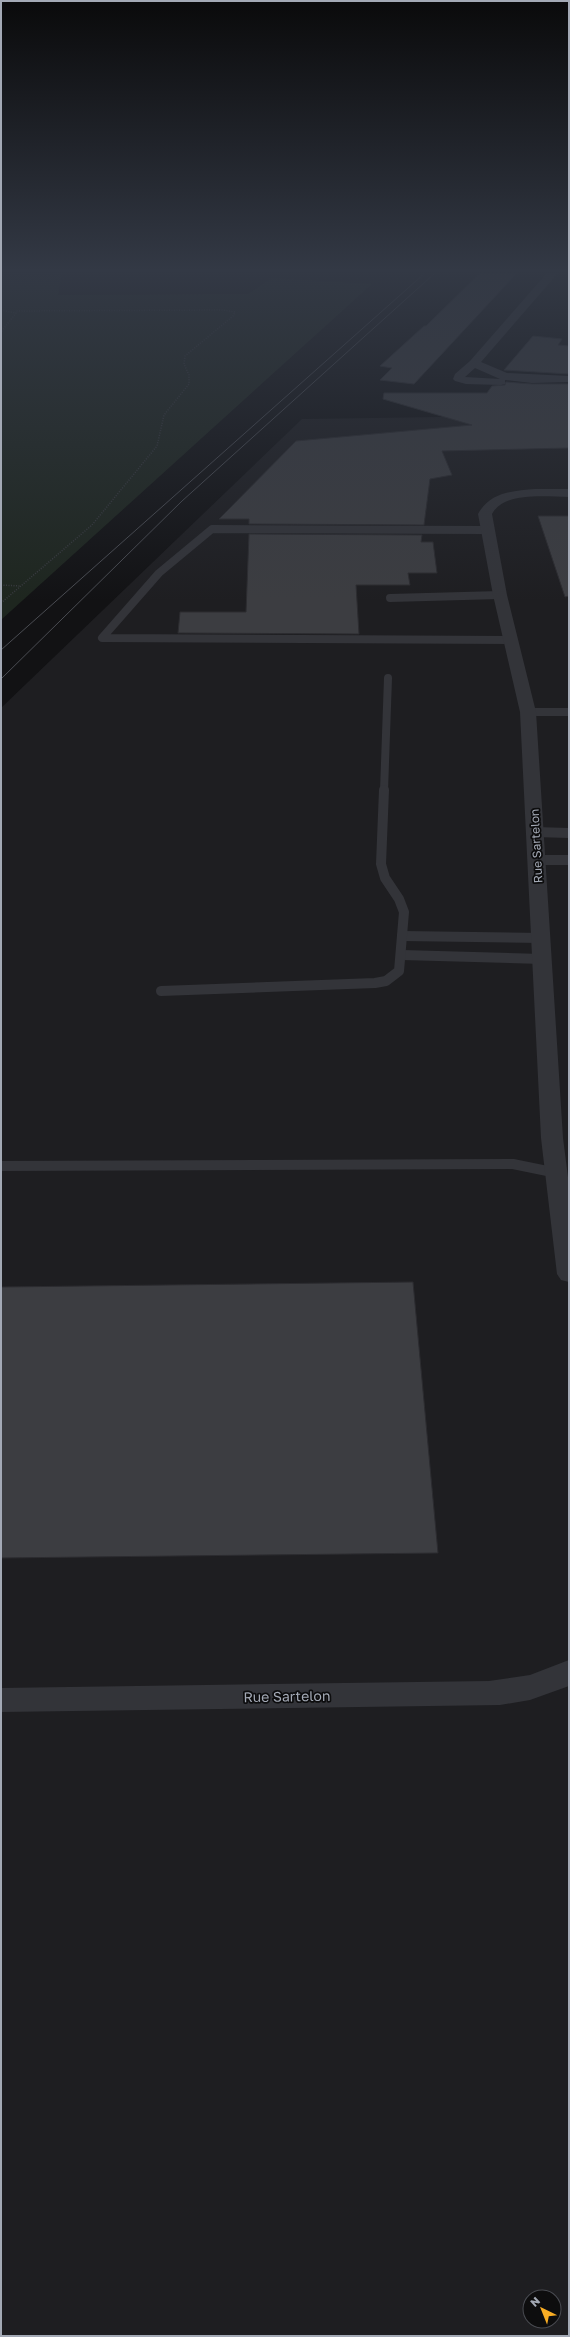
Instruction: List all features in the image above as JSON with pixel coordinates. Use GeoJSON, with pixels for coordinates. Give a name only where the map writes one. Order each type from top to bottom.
{"type":"FeatureCollection","features":[{"type":"Feature","properties":{"kind":"street","name":"Rue Sartelon"},"geometry":{"type":"LineString","coordinates":[[569,493],[524,494],[500,499],[485,511],[487,530],[500,595],[528,712],[552,1138],[563,1173],[569,1274]]}},
{"type":"Feature","properties":{"kind":"street","name":"Rue Sartelon"},"geometry":{"type":"LineString","coordinates":[[1,1700],[488,1693],[529,1689],[546,1684],[569,1672]]}},
{"type":"Feature","properties":{"kind":"lane"},"geometry":{"type":"LineString","coordinates":[[487,530],[212,529],[159,573],[102,638],[510,640]]}},
{"type":"Feature","properties":{"kind":"lane"},"geometry":{"type":"LineString","coordinates":[[390,598],[500,595]]}},
{"type":"Feature","properties":{"kind":"lane"},"geometry":{"type":"LineString","coordinates":[[161,991],[375,983],[395,976],[399,971],[402,955],[404,912],[402,904],[383,876],[381,864],[388,678]]}},
{"type":"Feature","properties":{"kind":"lane"},"geometry":{"type":"LineString","coordinates":[[528,712],[569,712]]}},
{"type":"Feature","properties":{"kind":"lane"},"geometry":{"type":"LineString","coordinates":[[535,832],[569,833]]}},
{"type":"Feature","properties":{"kind":"lane"},"geometry":{"type":"LineString","coordinates":[[536,860],[569,860]]}},
{"type":"Feature","properties":{"kind":"lane"},"geometry":{"type":"LineString","coordinates":[[402,936],[541,938]]}},
{"type":"Feature","properties":{"kind":"lane"},"geometry":{"type":"LineString","coordinates":[[402,955],[542,959]]}},
{"type":"Feature","properties":{"kind":"lane"},"geometry":{"type":"LineString","coordinates":[[1,1166],[513,1164],[563,1173]]}},
{"type":"Feature","properties":{"kind":"path"},"geometry":{"type":"LineString","coordinates":[[1,603],[92,525],[158,446],[164,415],[189,382]]}},
{"type":"Feature","properties":{"kind":"path"},"geometry":{"type":"LineString","coordinates":[[1,585],[21,586]]}},
{"type":"Feature","properties":{"kind":"shaded area"},"geometry":{"type":"Polygon","coordinates":[[[1,382],[264,382],[1,620],[1,382]]]}},
{"type":"Feature","properties":{"kind":"shaded area"},"geometry":{"type":"Polygon","coordinates":[[[569,415],[569,2336],[1,2336],[1,708],[302,419],[569,415]]]}},
{"type":"Feature","properties":{"kind":"building"},"geometry":{"type":"Polygon","coordinates":[[[398,382],[416,382],[414,384],[398,382]]]}},
{"type":"Feature","properties":{"kind":"building"},"geometry":{"type":"Polygon","coordinates":[[[506,382],[569,384],[569,448],[442,451],[452,475],[430,479],[424,525],[249,524],[249,519],[219,519],[296,441],[472,425],[383,399],[384,393],[487,393],[492,386],[505,385],[506,382]]]}},
{"type":"Feature","properties":{"kind":"building"},"geometry":{"type":"Polygon","coordinates":[[[538,516],[569,516],[569,596],[565,597],[538,516]]]}},
{"type":"Feature","properties":{"kind":"building"},"geometry":{"type":"Polygon","coordinates":[[[249,534],[422,535],[421,542],[433,542],[437,573],[408,573],[410,585],[356,585],[359,634],[178,633],[180,612],[246,612],[249,534]]]}},
{"type":"Feature","properties":{"kind":"building"},"geometry":{"type":"Polygon","coordinates":[[[413,1282],[438,1553],[1,1558],[1,1287],[413,1282]]]}},
{"type":"Feature","properties":{"kind":"tram line"},"geometry":{"type":"LineString","coordinates":[[1,650],[302,382]]}},
{"type":"Feature","properties":{"kind":"tram line"},"geometry":{"type":"LineString","coordinates":[[1,679],[182,501],[314,382]]}}]}
